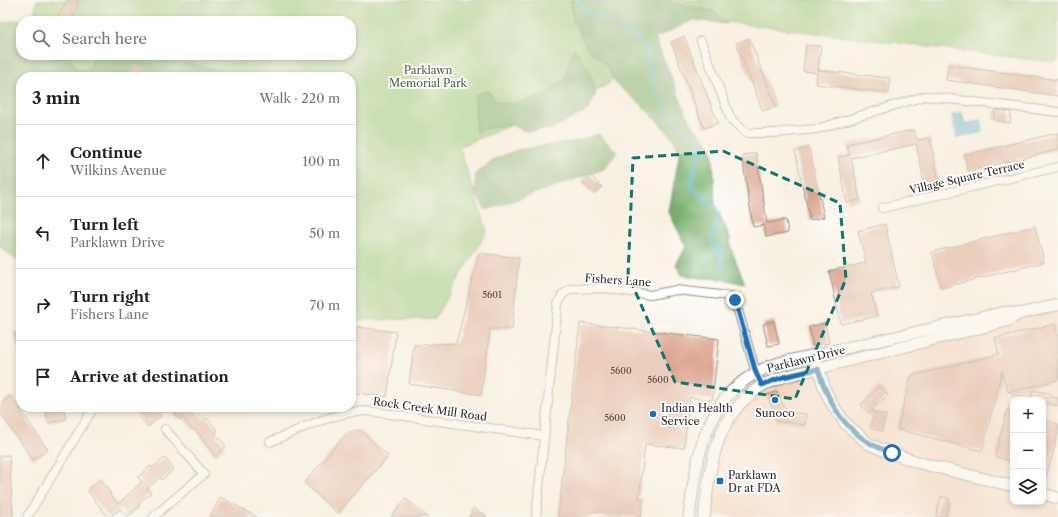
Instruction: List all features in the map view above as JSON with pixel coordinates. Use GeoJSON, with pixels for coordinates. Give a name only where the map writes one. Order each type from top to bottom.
{"type":"FeatureCollection","features":[{"type":"Feature","properties":{"kind":"main road","name":"Parklawn Drive"},"geometry":{"type":"LineString","coordinates":[[704,517],[709,482],[720,435],[727,420],[736,408],[762,385],[783,377],[1007,321],[1018,314],[1058,305]]}},
{"type":"Feature","properties":{"kind":"main road","name":"Parklawn Drive"},"geometry":{"type":"LineString","coordinates":[[689,517],[697,458],[703,438],[712,417],[724,400],[734,390],[756,373],[779,363],[1006,312],[1018,314]]}},
{"type":"Feature","properties":{"kind":"main road"},"geometry":{"type":"LineString","coordinates":[[815,355],[825,390],[832,404],[844,423],[869,444],[920,463],[1010,485]]}},
{"type":"Feature","properties":{"kind":"main road"},"geometry":{"type":"LineString","coordinates":[[1046,495],[1058,498]]}},
{"type":"Feature","properties":{"kind":"street"},"geometry":{"type":"LineString","coordinates":[[701,41],[731,119],[746,133],[774,133],[817,129],[925,96],[1058,112]]}},
{"type":"Feature","properties":{"kind":"street","name":"Village Square Terrace"},"geometry":{"type":"LineString","coordinates":[[882,208],[1058,167]]}},
{"type":"Feature","properties":{"kind":"street","name":"Fishers Lane"},"geometry":{"type":"LineString","coordinates":[[536,517],[558,304],[562,295],[570,289],[605,288],[650,296],[676,290],[730,296],[735,300],[756,373],[762,385]]}},
{"type":"Feature","properties":{"kind":"street"},"geometry":{"type":"LineString","coordinates":[[27,517],[91,412]]}},
{"type":"Feature","properties":{"kind":"street","name":"Rock Creek Mill Road"},"geometry":{"type":"LineString","coordinates":[[270,442],[332,418],[354,412]]}},
{"type":"Feature","properties":{"kind":"street","name":"Rock Creek Mill Road"},"geometry":{"type":"LineString","coordinates":[[356,412],[376,412],[544,436]]}},
{"type":"Feature","properties":{"kind":"street"},"geometry":{"type":"LineString","coordinates":[[153,517],[204,474],[165,429]]}},
{"type":"Feature","properties":{"kind":"highlighted area"},"geometry":{"type":"Polygon","coordinates":[[[723,151],[840,203],[846,279],[795,399],[675,382],[628,275],[633,158],[723,151]]]}},
{"type":"Feature","properties":{"kind":"shaded area"},"geometry":{"type":"Polygon","coordinates":[[[1058,305],[1058,517],[704,517],[720,435],[762,385],[1058,305]]]}},
{"type":"Feature","properties":{"kind":"green space","name":"Parklawn Memorial Park"},"geometry":{"type":"Polygon","coordinates":[[[37,0],[1058,0],[1058,61],[1052,62],[671,15],[607,85],[459,147],[487,231],[435,319],[356,320],[356,72],[39,72],[32,60],[356,60],[356,16],[34,16],[37,0]]]}},
{"type":"Feature","properties":{"kind":"green space"},"geometry":{"type":"Polygon","coordinates":[[[571,0],[667,0],[668,2],[713,11],[727,24],[693,20],[655,38],[690,123],[708,142],[713,156],[715,204],[730,238],[731,249],[745,284],[722,279],[682,275],[676,265],[686,247],[669,212],[680,151],[666,130],[642,105],[616,84],[606,65],[587,48],[573,20],[571,0]]]}},
{"type":"Feature","properties":{"kind":"green space"},"geometry":{"type":"Polygon","coordinates":[[[53,14],[52,16],[41,16],[53,14]]]}},
{"type":"Feature","properties":{"kind":"green space"},"geometry":{"type":"Polygon","coordinates":[[[16,20],[16,60],[71,60],[78,71],[90,69],[93,60],[175,60],[225,72],[16,72],[16,260],[0,247],[0,23],[16,20]]]}},
{"type":"Feature","properties":{"kind":"green space"},"geometry":{"type":"Polygon","coordinates":[[[574,47],[590,73],[596,93],[588,110],[552,129],[525,131],[512,125],[495,126],[476,132],[475,95],[488,91],[496,102],[514,104],[544,96],[564,80],[574,47]]]}},
{"type":"Feature","properties":{"kind":"green space"},"geometry":{"type":"Polygon","coordinates":[[[599,134],[617,152],[604,169],[486,210],[475,192],[476,173],[497,158],[517,150],[577,141],[599,134]]]}},
{"type":"Feature","properties":{"kind":"water"},"geometry":{"type":"Polygon","coordinates":[[[962,113],[965,124],[981,120],[983,132],[957,138],[952,115],[962,113]]]}},
{"type":"Feature","properties":{"kind":"building"},"geometry":{"type":"Polygon","coordinates":[[[68,0],[75,0],[79,2],[72,15],[74,16],[58,16],[68,0]]]}},
{"type":"Feature","properties":{"kind":"building"},"geometry":{"type":"Polygon","coordinates":[[[684,36],[718,123],[704,128],[671,42],[684,36]]]}},
{"type":"Feature","properties":{"kind":"building"},"geometry":{"type":"Polygon","coordinates":[[[749,38],[776,106],[763,111],[736,43],[749,38]]]}},
{"type":"Feature","properties":{"kind":"building"},"geometry":{"type":"Polygon","coordinates":[[[806,45],[821,46],[818,70],[890,78],[889,93],[816,84],[817,73],[803,71],[806,45]]]}},
{"type":"Feature","properties":{"kind":"building"},"geometry":{"type":"Polygon","coordinates":[[[135,65],[153,72],[133,72],[135,65]]]}},
{"type":"Feature","properties":{"kind":"building"},"geometry":{"type":"Polygon","coordinates":[[[948,65],[1058,80],[1058,96],[946,80],[948,65]]]}},
{"type":"Feature","properties":{"kind":"building"},"geometry":{"type":"Polygon","coordinates":[[[995,110],[1011,112],[1010,123],[994,120],[995,110]]]}},
{"type":"Feature","properties":{"kind":"building"},"geometry":{"type":"Polygon","coordinates":[[[914,130],[917,140],[930,138],[939,183],[925,186],[916,144],[851,158],[860,200],[847,203],[838,157],[849,155],[847,144],[914,130]]]}},
{"type":"Feature","properties":{"kind":"building"},"geometry":{"type":"Polygon","coordinates":[[[1058,133],[1058,150],[968,171],[964,155],[1058,133]]]}},
{"type":"Feature","properties":{"kind":"building"},"geometry":{"type":"Polygon","coordinates":[[[809,148],[824,217],[810,220],[795,151],[809,148]]]}},
{"type":"Feature","properties":{"kind":"building"},"geometry":{"type":"Polygon","coordinates":[[[756,153],[767,223],[786,220],[788,233],[766,237],[764,225],[753,227],[742,155],[756,153]]]}},
{"type":"Feature","properties":{"kind":"building"},"geometry":{"type":"Polygon","coordinates":[[[590,175],[602,187],[594,194],[582,183],[590,175]]]}},
{"type":"Feature","properties":{"kind":"building"},"geometry":{"type":"Polygon","coordinates":[[[885,224],[899,287],[871,293],[877,316],[841,324],[829,271],[866,263],[858,231],[885,224]]]}},
{"type":"Feature","properties":{"kind":"building"},"geometry":{"type":"Polygon","coordinates":[[[1035,226],[1044,262],[941,288],[932,252],[1035,226]]]}},
{"type":"Feature","properties":{"kind":"building"},"geometry":{"type":"Polygon","coordinates":[[[479,253],[519,258],[512,329],[490,329],[481,395],[409,384],[414,345],[456,343],[479,253]]]}},
{"type":"Feature","properties":{"kind":"building"},"geometry":{"type":"Polygon","coordinates":[[[774,321],[779,344],[768,346],[763,324],[774,321]]]}},
{"type":"Feature","properties":{"kind":"building"},"geometry":{"type":"Polygon","coordinates":[[[580,323],[719,339],[712,400],[690,397],[684,448],[645,444],[639,499],[643,499],[641,517],[558,517],[580,323]]]}},
{"type":"Feature","properties":{"kind":"building"},"geometry":{"type":"Polygon","coordinates":[[[825,323],[829,343],[813,346],[809,327],[825,323]]]}},
{"type":"Feature","properties":{"kind":"building"},"geometry":{"type":"Polygon","coordinates":[[[1055,324],[1058,338],[1058,380],[1008,392],[1002,371],[982,451],[897,429],[911,376],[999,354],[995,338],[1055,324]]]}},
{"type":"Feature","properties":{"kind":"building"},"geometry":{"type":"Polygon","coordinates":[[[356,327],[396,332],[387,397],[356,393],[356,327]]]}},
{"type":"Feature","properties":{"kind":"building"},"geometry":{"type":"Polygon","coordinates":[[[879,386],[888,395],[871,411],[886,415],[882,431],[870,428],[873,417],[861,405],[879,386]]]}},
{"type":"Feature","properties":{"kind":"building"},"geometry":{"type":"Polygon","coordinates":[[[1033,390],[1051,394],[1050,397],[1058,398],[1058,406],[1046,403],[1046,397],[1031,397],[1033,390]]]}},
{"type":"Feature","properties":{"kind":"building"},"geometry":{"type":"Polygon","coordinates":[[[777,391],[784,407],[788,412],[806,414],[805,425],[776,421],[776,417],[767,395],[777,391]]]}},
{"type":"Feature","properties":{"kind":"building"},"geometry":{"type":"Polygon","coordinates":[[[11,396],[16,403],[16,412],[22,412],[48,450],[33,460],[0,413],[0,404],[11,396]]]}},
{"type":"Feature","properties":{"kind":"building"},"geometry":{"type":"Polygon","coordinates":[[[1007,410],[1010,411],[1010,461],[995,457],[1007,410]]]}},
{"type":"Feature","properties":{"kind":"building"},"geometry":{"type":"Polygon","coordinates":[[[46,412],[64,412],[66,419],[48,423],[46,412]]]}},
{"type":"Feature","properties":{"kind":"building"},"geometry":{"type":"Polygon","coordinates":[[[141,412],[162,412],[159,414],[161,416],[148,427],[138,415],[141,412]]]}},
{"type":"Feature","properties":{"kind":"building"},"geometry":{"type":"Polygon","coordinates":[[[173,412],[197,412],[204,420],[207,418],[218,431],[215,433],[226,446],[215,456],[195,429],[193,430],[182,417],[180,420],[173,412]]]}},
{"type":"Feature","properties":{"kind":"building"},"geometry":{"type":"Polygon","coordinates":[[[1046,421],[1058,424],[1058,433],[1046,478],[1046,421]]]}},
{"type":"Feature","properties":{"kind":"building"},"geometry":{"type":"Polygon","coordinates":[[[360,430],[388,456],[338,513],[304,483],[346,434],[360,430]]]}},
{"type":"Feature","properties":{"kind":"building"},"geometry":{"type":"Polygon","coordinates":[[[9,455],[13,517],[0,517],[0,456],[9,455]]]}},
{"type":"Feature","properties":{"kind":"building"},"geometry":{"type":"Polygon","coordinates":[[[165,458],[174,469],[162,480],[160,477],[147,489],[151,493],[138,504],[140,506],[127,517],[120,509],[108,517],[87,490],[99,480],[111,493],[109,494],[118,504],[142,482],[138,477],[150,466],[152,468],[165,458]]]}},
{"type":"Feature","properties":{"kind":"building"},"geometry":{"type":"Polygon","coordinates":[[[941,496],[950,499],[946,517],[936,517],[941,496]]]}},
{"type":"Feature","properties":{"kind":"building"},"geometry":{"type":"Polygon","coordinates":[[[220,497],[257,517],[210,517],[220,497]]]}},
{"type":"Feature","properties":{"kind":"building"},"geometry":{"type":"Polygon","coordinates":[[[406,499],[428,517],[391,517],[406,499]]]}},
{"type":"Feature","properties":{"kind":"building"},"geometry":{"type":"Polygon","coordinates":[[[473,508],[487,517],[469,517],[473,508]]]}},
{"type":"Feature","properties":{"kind":"waterway"},"geometry":{"type":"LineString","coordinates":[[579,0],[578,5],[584,11],[618,26],[634,37],[647,50],[655,90],[668,113],[680,126],[699,142],[699,153],[694,169],[691,188],[709,201],[719,213],[718,221],[713,233],[712,244],[721,253],[722,271]]}},
{"type":"Feature","properties":{"kind":"place","name":"Sunoco"},"geometry":{"type":"Point","coordinates":[775,400]}},
{"type":"Feature","properties":{"kind":"place","name":"Indian Health Service"},"geometry":{"type":"Point","coordinates":[653,414]}},
{"type":"Feature","properties":{"kind":"place","name":"Parklawn Dr at FDA"},"geometry":{"type":"Point","coordinates":[720,481]}},
{"type":"Feature","properties":{"kind":"route"},"geometry":{"type":"LineString","coordinates":[[735,300],[756,373],[762,385],[783,377],[818,369],[825,390],[844,423],[869,444],[892,453]]}}]}
